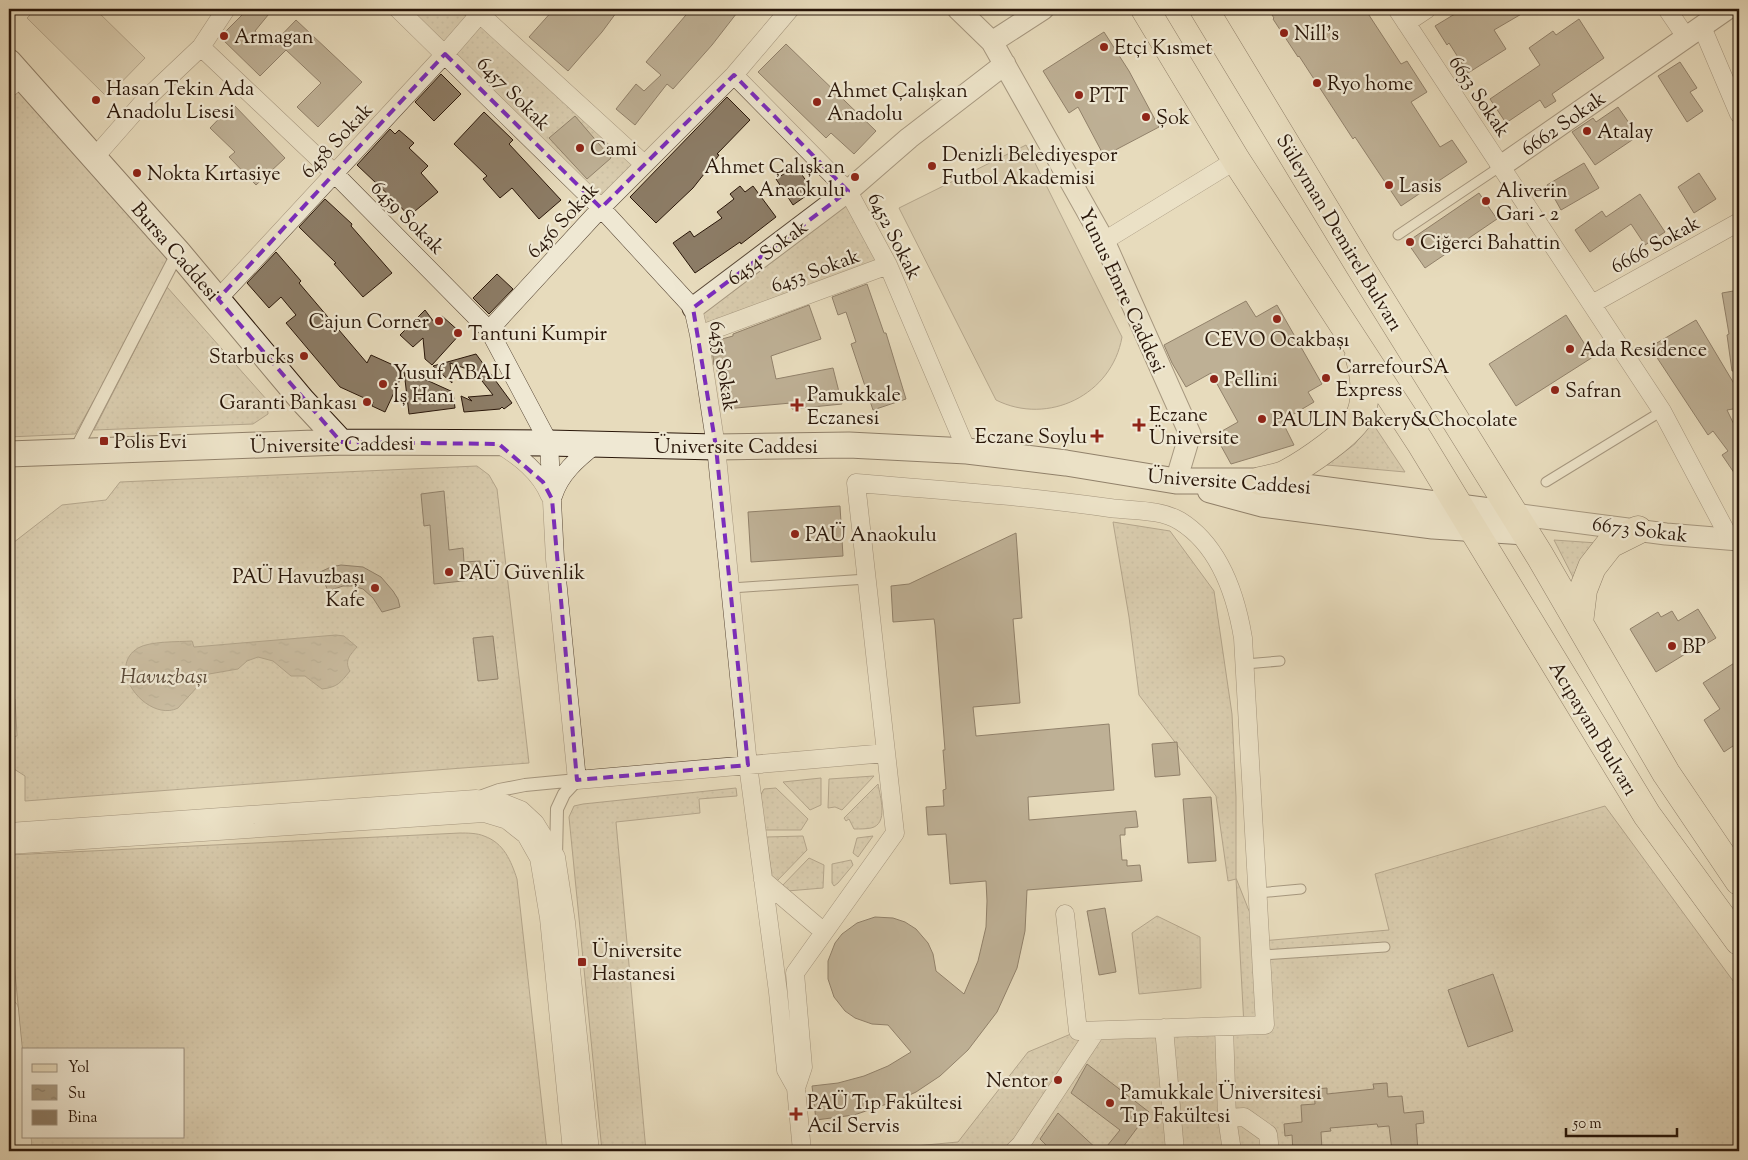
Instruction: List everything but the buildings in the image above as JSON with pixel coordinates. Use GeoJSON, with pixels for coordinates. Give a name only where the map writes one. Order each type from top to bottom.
{"type":"FeatureCollection","features":[{"type":"Feature","properties":{"kind":"main road"},"geometry":{"type":"LineString","coordinates":[[1145,9],[1236,160],[1467,519]]}},
{"type":"Feature","properties":{"kind":"main road","name":"Süleyman Demirel Bulvarı"},"geometry":{"type":"LineString","coordinates":[[1204,9],[1359,265],[1526,521],[1540,556]]}},
{"type":"Feature","properties":{"kind":"main road","name":"Bursa Caddesi"},"geometry":{"type":"LineString","coordinates":[[13,76],[94,158],[178,252],[302,400],[340,442]]}},
{"type":"Feature","properties":{"kind":"main road"},"geometry":{"type":"LineString","coordinates":[[1260,481],[1284,475],[1301,465],[1334,442],[1359,416],[1363,407],[1365,385],[1361,364],[1353,340]]}},
{"type":"Feature","properties":{"kind":"main road","name":"Üniversite Caddesi"},"geometry":{"type":"LineString","coordinates":[[15,458],[75,451],[340,442],[549,443],[716,447],[849,446],[967,451],[1066,463],[1176,481],[1260,481],[1382,496],[1467,519]]}},
{"type":"Feature","properties":{"kind":"main road"},"geometry":{"type":"LineString","coordinates":[[1176,481],[1262,504],[1467,519],[1526,521]]}},
{"type":"Feature","properties":{"kind":"main road","name":"Acıpayam Bulvarı"},"geometry":{"type":"LineString","coordinates":[[1467,519],[1647,815],[1739,941]]}},
{"type":"Feature","properties":{"kind":"main road"},"geometry":{"type":"LineString","coordinates":[[1579,623],[1583,590],[1592,567],[1610,544],[1638,530]]}},
{"type":"Feature","properties":{"kind":"main road","name":"Acıpayam Bulvarı"},"geometry":{"type":"LineString","coordinates":[[1540,556],[1666,773],[1739,881]]}},
{"type":"Feature","properties":{"kind":"street"},"geometry":{"type":"LineString","coordinates":[[94,158],[145,100],[201,47],[226,9]]}},
{"type":"Feature","properties":{"kind":"street","name":"6457 Sokak"},"geometry":{"type":"LineString","coordinates":[[398,9],[601,208]]}},
{"type":"Feature","properties":{"kind":"street","name":"6456 Sokak"},"geometry":{"type":"LineString","coordinates":[[489,330],[601,208],[734,75],[790,9]]}},
{"type":"Feature","properties":{"kind":"street","name":"Yunus Emre Caddesi"},"geometry":{"type":"LineString","coordinates":[[958,9],[992,42],[1104,241],[1190,434],[1176,481]]}},
{"type":"Feature","properties":{"kind":"street"},"geometry":{"type":"LineString","coordinates":[[992,42],[1043,9]]}},
{"type":"Feature","properties":{"kind":"street"},"geometry":{"type":"LineString","coordinates":[[1402,16],[1427,9]]}},
{"type":"Feature","properties":{"kind":"street"},"geometry":{"type":"LineString","coordinates":[[1667,9],[1707,20],[1739,114]]}},
{"type":"Feature","properties":{"kind":"street"},"geometry":{"type":"LineString","coordinates":[[479,11],[644,164]]}},
{"type":"Feature","properties":{"kind":"street","name":"6458 Sokak"},"geometry":{"type":"LineString","coordinates":[[218,299],[445,54],[479,11]]}},
{"type":"Feature","properties":{"kind":"street","name":"6653 Sokak"},"geometry":{"type":"LineString","coordinates":[[1402,16],[1662,411],[1735,539]]}},
{"type":"Feature","properties":{"kind":"street","name":"6662 Sokak"},"geometry":{"type":"LineString","coordinates":[[1501,166],[1707,20]]}},
{"type":"Feature","properties":{"kind":"street","name":"6459 Sokak"},"geometry":{"type":"LineString","coordinates":[[201,47],[334,172],[489,330],[549,443]]}},
{"type":"Feature","properties":{"kind":"street","name":"6454 Sokak"},"geometry":{"type":"LineString","coordinates":[[693,308],[848,191],[910,138],[1004,64]]}},
{"type":"Feature","properties":{"kind":"street","name":"6452 Sokak"},"geometry":{"type":"LineString","coordinates":[[734,75],[848,191],[888,265],[967,451]]}},
{"type":"Feature","properties":{"kind":"street"},"geometry":{"type":"LineString","coordinates":[[1104,241],[1236,160]]}},
{"type":"Feature","properties":{"kind":"street","name":"6455 Sokak"},"geometry":{"type":"LineString","coordinates":[[601,208],[693,308],[699,335],[721,488],[748,765],[778,992],[786,1070],[796,1088]]}},
{"type":"Feature","properties":{"kind":"street","name":"6666 Sokak"},"geometry":{"type":"LineString","coordinates":[[1592,304],[1739,222]]}},
{"type":"Feature","properties":{"kind":"street"},"geometry":{"type":"LineString","coordinates":[[75,451],[178,252]]}},
{"type":"Feature","properties":{"kind":"street","name":"6453 Sokak"},"geometry":{"type":"LineString","coordinates":[[699,335],[888,265]]}},
{"type":"Feature","properties":{"kind":"street"},"geometry":{"type":"LineString","coordinates":[[549,443],[556,559],[577,780],[564,794],[557,809],[556,857],[566,922],[590,1151]]}},
{"type":"Feature","properties":{"kind":"street"},"geometry":{"type":"LineString","coordinates":[[499,444],[517,456],[538,475],[552,499]]}},
{"type":"Feature","properties":{"kind":"street"},"geometry":{"type":"LineString","coordinates":[[552,499],[565,473],[595,445]]}},
{"type":"Feature","properties":{"kind":"street"},"geometry":{"type":"LineString","coordinates":[[802,1151],[796,1088],[803,1067],[794,973],[895,834],[856,483],[1047,499],[1164,514],[1182,522],[1194,533],[1214,556],[1225,576],[1240,617],[1245,664],[1265,1025],[1078,1031],[1066,914]]}},
{"type":"Feature","properties":{"kind":"street","name":"6673 Sokak"},"geometry":{"type":"LineString","coordinates":[[1526,521],[1735,539]]}},
{"type":"Feature","properties":{"kind":"street"},"geometry":{"type":"LineString","coordinates":[[476,799],[499,790],[525,785],[886,752]]}},
{"type":"Feature","properties":{"kind":"street"},"geometry":{"type":"LineString","coordinates":[[9,832],[476,800],[506,804],[521,810],[535,823],[556,857]]}},
{"type":"Feature","properties":{"kind":"street"},"geometry":{"type":"LineString","coordinates":[[9,845],[484,813],[507,820],[526,835],[539,858],[549,918],[572,1151]]}},
{"type":"Feature","properties":{"kind":"street"},"geometry":{"type":"LineString","coordinates":[[763,880],[824,932]]}},
{"type":"Feature","properties":{"kind":"street"},"geometry":{"type":"LineString","coordinates":[[9,1009],[22,1151]]}},
{"type":"Feature","properties":{"kind":"street"},"geometry":{"type":"LineString","coordinates":[[1224,1027],[1227,1118],[1232,1151]]}},
{"type":"Feature","properties":{"kind":"street"},"geometry":{"type":"LineString","coordinates":[[1164,1028],[1175,1151]]}},
{"type":"Feature","properties":{"kind":"street"},"geometry":{"type":"LineString","coordinates":[[1014,1151],[1021,1144],[1096,1030]]}},
{"type":"Feature","properties":{"kind":"street"},"geometry":{"type":"LineString","coordinates":[[1227,1118],[1244,1117],[1268,1134],[1270,1151]]}},
{"type":"Feature","properties":{"kind":"lane","name":"6662 Sokak"},"geometry":{"type":"LineString","coordinates":[[1398,235],[1501,166]]}},
{"type":"Feature","properties":{"kind":"lane"},"geometry":{"type":"LineString","coordinates":[[1546,482],[1662,411]]}},
{"type":"Feature","properties":{"kind":"lane"},"geometry":{"type":"LineString","coordinates":[[731,588],[867,579]]}},
{"type":"Feature","properties":{"kind":"lane"},"geometry":{"type":"LineString","coordinates":[[1245,664],[1280,661]]}},
{"type":"Feature","properties":{"kind":"lane"},"geometry":{"type":"LineString","coordinates":[[1258,893],[1301,889]]}},
{"type":"Feature","properties":{"kind":"lane"},"geometry":{"type":"LineString","coordinates":[[1261,955],[1385,947]]}},
{"type":"Feature","properties":{"kind":"highlighted area"},"geometry":{"type":"Polygon","coordinates":[[[445,54],[601,208],[734,75],[848,191],[693,308],[716,447],[748,765],[577,780],[552,499],[543,482],[499,444],[341,442],[218,299],[445,54]]]}},
{"type":"Feature","properties":{"kind":"shaded area"},"geometry":{"type":"Polygon","coordinates":[[[36,9],[95,9],[145,58],[107,97],[27,18],[36,9]]]}},
{"type":"Feature","properties":{"kind":"shaded area"},"geometry":{"type":"Polygon","coordinates":[[[396,9],[472,9],[644,164],[601,208],[396,9]]]}},
{"type":"Feature","properties":{"kind":"shaded area"},"geometry":{"type":"Polygon","coordinates":[[[22,77],[178,252],[75,434],[9,437],[9,87],[22,77]]]}},
{"type":"Feature","properties":{"kind":"shaded area"},"geometry":{"type":"Polygon","coordinates":[[[1026,145],[1122,337],[1116,357],[1105,375],[1091,389],[1075,400],[1056,407],[1036,409],[1016,407],[996,400],[899,208],[1026,145]]]}},
{"type":"Feature","properties":{"kind":"shaded area"},"geometry":{"type":"Polygon","coordinates":[[[848,191],[888,265],[699,335],[693,308],[848,191]]]}},
{"type":"Feature","properties":{"kind":"shaded area"},"geometry":{"type":"Polygon","coordinates":[[[167,287],[267,400],[268,414],[253,424],[94,430],[167,287]]]}},
{"type":"Feature","properties":{"kind":"shaded area"},"geometry":{"type":"Polygon","coordinates":[[[1371,421],[1405,472],[1327,465],[1355,444],[1371,421]]]}},
{"type":"Feature","properties":{"kind":"shaded area"},"geometry":{"type":"Polygon","coordinates":[[[477,466],[489,475],[497,489],[529,763],[25,801],[25,776],[14,769],[11,737],[17,736],[15,699],[9,697],[9,546],[62,505],[106,500],[120,482],[477,466]]]}},
{"type":"Feature","properties":{"kind":"shaded area"},"geometry":{"type":"Polygon","coordinates":[[[1113,522],[1170,531],[1214,591],[1232,714],[1236,797],[1236,878],[1261,941],[1389,930],[1375,874],[1605,806],[1739,989],[1739,1151],[916,1151],[915,1146],[958,1142],[1028,1052],[1078,1031],[1244,1026],[1236,879],[1228,881],[1216,796],[1139,695],[1129,617],[1113,522]]]}},
{"type":"Feature","properties":{"kind":"shaded area"},"geometry":{"type":"Polygon","coordinates":[[[1554,540],[1597,543],[1576,583],[1554,540]]]}},
{"type":"Feature","properties":{"kind":"shaded area"},"geometry":{"type":"Polygon","coordinates":[[[874,776],[842,810],[835,807],[828,808],[829,779],[874,776]]]}},
{"type":"Feature","properties":{"kind":"shaded area"},"geometry":{"type":"Polygon","coordinates":[[[821,778],[821,805],[810,810],[783,782],[821,778]]]}},
{"type":"Feature","properties":{"kind":"shaded area"},"geometry":{"type":"Polygon","coordinates":[[[878,784],[882,809],[880,821],[871,828],[854,829],[849,819],[846,821],[844,818],[878,784]]]}},
{"type":"Feature","properties":{"kind":"shaded area"},"geometry":{"type":"Polygon","coordinates":[[[736,788],[737,796],[699,799],[700,813],[616,822],[646,1151],[602,1151],[569,817],[574,806],[583,804],[736,788]]]}},
{"type":"Feature","properties":{"kind":"shaded area"},"geometry":{"type":"Polygon","coordinates":[[[776,788],[808,819],[801,830],[765,830],[760,796],[764,789],[776,788]]]}},
{"type":"Feature","properties":{"kind":"shaded area"},"geometry":{"type":"Polygon","coordinates":[[[460,833],[472,833],[491,839],[506,853],[517,879],[547,1151],[32,1151],[30,1138],[185,1138],[185,1048],[22,1048],[9,910],[9,855],[460,833]]]}},
{"type":"Feature","properties":{"kind":"shaded area"},"geometry":{"type":"Polygon","coordinates":[[[803,836],[807,850],[776,882],[772,876],[766,837],[803,836]]]}},
{"type":"Feature","properties":{"kind":"shaded area"},"geometry":{"type":"Polygon","coordinates":[[[873,836],[858,857],[853,853],[857,838],[873,836]]]}},
{"type":"Feature","properties":{"kind":"shaded area"},"geometry":{"type":"Polygon","coordinates":[[[809,858],[824,865],[823,888],[787,891],[780,888],[809,858]]]}},
{"type":"Feature","properties":{"kind":"shaded area"},"geometry":{"type":"Polygon","coordinates":[[[851,860],[853,865],[834,886],[832,883],[832,864],[851,860]]]}},
{"type":"Feature","properties":{"kind":"shaded area"},"geometry":{"type":"Polygon","coordinates":[[[1157,916],[1200,937],[1201,988],[1139,994],[1132,933],[1157,916]]]}},
{"type":"Feature","properties":{"kind":"water","name":"Havuzbaşı"},"geometry":{"type":"Polygon","coordinates":[[[336,635],[344,636],[357,647],[350,655],[348,661],[350,671],[344,679],[332,687],[322,689],[305,676],[291,676],[273,661],[258,657],[247,661],[238,669],[209,674],[178,708],[166,711],[154,708],[143,701],[134,691],[128,680],[126,668],[129,657],[138,648],[150,644],[192,641],[194,647],[336,635]]]}},
{"type":"Feature","properties":{"kind":"place","name":"Nill’s"},"geometry":{"type":"Point","coordinates":[1284,33]}},
{"type":"Feature","properties":{"kind":"place","name":"Armagan"},"geometry":{"type":"Point","coordinates":[224,36]}},
{"type":"Feature","properties":{"kind":"place","name":"Etçi Kısmet"},"geometry":{"type":"Point","coordinates":[1104,47]}},
{"type":"Feature","properties":{"kind":"place","name":"Ryo home"},"geometry":{"type":"Point","coordinates":[1317,83]}},
{"type":"Feature","properties":{"kind":"place","name":"PTT"},"geometry":{"type":"Point","coordinates":[1079,95]}},
{"type":"Feature","properties":{"kind":"place","name":"Hasan Tekin Ada Anadolu Lisesi"},"geometry":{"type":"Point","coordinates":[96,100]}},
{"type":"Feature","properties":{"kind":"place","name":"Ahmet Çalışkan Anadolu"},"geometry":{"type":"Point","coordinates":[817,102]}},
{"type":"Feature","properties":{"kind":"place","name":"Şok"},"geometry":{"type":"Point","coordinates":[1146,117]}},
{"type":"Feature","properties":{"kind":"place","name":"Atalay"},"geometry":{"type":"Point","coordinates":[1587,131]}},
{"type":"Feature","properties":{"kind":"place","name":"Cami"},"geometry":{"type":"Point","coordinates":[580,148]}},
{"type":"Feature","properties":{"kind":"place","name":"Denizli Belediyespor Futbol Akademisi"},"geometry":{"type":"Point","coordinates":[932,166]}},
{"type":"Feature","properties":{"kind":"place","name":"Nokta Kırtasiye"},"geometry":{"type":"Point","coordinates":[137,173]}},
{"type":"Feature","properties":{"kind":"place","name":"Ahmet Çalışkan Anaokulu"},"geometry":{"type":"Point","coordinates":[855,177]}},
{"type":"Feature","properties":{"kind":"place","name":"Lasis"},"geometry":{"type":"Point","coordinates":[1389,185]}},
{"type":"Feature","properties":{"kind":"place","name":"Aliverin Gari - 2"},"geometry":{"type":"Point","coordinates":[1486,201]}},
{"type":"Feature","properties":{"kind":"place","name":"Ciğerci Bahattin"},"geometry":{"type":"Point","coordinates":[1410,242]}},
{"type":"Feature","properties":{"kind":"place","name":"CEVO Ocakbaşı"},"geometry":{"type":"Point","coordinates":[1277,319]}},
{"type":"Feature","properties":{"kind":"place","name":"Cajun Corner"},"geometry":{"type":"Point","coordinates":[439,321]}},
{"type":"Feature","properties":{"kind":"place","name":"Tantuni Kumpir"},"geometry":{"type":"Point","coordinates":[458,333]}},
{"type":"Feature","properties":{"kind":"place","name":"Ada Residence"},"geometry":{"type":"Point","coordinates":[1570,349]}},
{"type":"Feature","properties":{"kind":"place","name":"Starbucks"},"geometry":{"type":"Point","coordinates":[304,356]}},
{"type":"Feature","properties":{"kind":"place","name":"CarrefourSA Express"},"geometry":{"type":"Point","coordinates":[1326,378]}},
{"type":"Feature","properties":{"kind":"place","name":"Pellini"},"geometry":{"type":"Point","coordinates":[1214,379]}},
{"type":"Feature","properties":{"kind":"place","name":"Yusuf ABALI İş Hanı"},"geometry":{"type":"Point","coordinates":[383,384]}},
{"type":"Feature","properties":{"kind":"place","name":"Safran"},"geometry":{"type":"Point","coordinates":[1555,390]}},
{"type":"Feature","properties":{"kind":"place","name":"Garanti Bankası"},"geometry":{"type":"Point","coordinates":[367,402]}},
{"type":"Feature","properties":{"kind":"place","name":"Pamukkale Eczanesi"},"geometry":{"type":"Point","coordinates":[797,405]}},
{"type":"Feature","properties":{"kind":"place","name":"PAULIN Bakery&Chocolate"},"geometry":{"type":"Point","coordinates":[1262,419]}},
{"type":"Feature","properties":{"kind":"place","name":"Eczane Üniversite"},"geometry":{"type":"Point","coordinates":[1139,425]}},
{"type":"Feature","properties":{"kind":"place","name":"Eczane Soylu"},"geometry":{"type":"Point","coordinates":[1097,436]}},
{"type":"Feature","properties":{"kind":"place","name":"Polis Evi"},"geometry":{"type":"Point","coordinates":[104,441]}},
{"type":"Feature","properties":{"kind":"place","name":"PAÜ Anaokulu"},"geometry":{"type":"Point","coordinates":[795,534]}},
{"type":"Feature","properties":{"kind":"place","name":"PAÜ Güvenlik"},"geometry":{"type":"Point","coordinates":[449,572]}},
{"type":"Feature","properties":{"kind":"place","name":"PAÜ Havuzbaşı Kafe"},"geometry":{"type":"Point","coordinates":[375,588]}},
{"type":"Feature","properties":{"kind":"place","name":"BP"},"geometry":{"type":"Point","coordinates":[1672,646]}},
{"type":"Feature","properties":{"kind":"place","name":"Üniversite Hastanesi"},"geometry":{"type":"Point","coordinates":[582,962]}},
{"type":"Feature","properties":{"kind":"place","name":"Nentor"},"geometry":{"type":"Point","coordinates":[1058,1080]}},
{"type":"Feature","properties":{"kind":"place","name":"Pamukkale Üniversitesi Tıp Fakültesi"},"geometry":{"type":"Point","coordinates":[1110,1103]}},
{"type":"Feature","properties":{"kind":"place","name":"PAÜ Tıp Fakültesi Acil Servis"},"geometry":{"type":"Point","coordinates":[796,1114]}}]}
